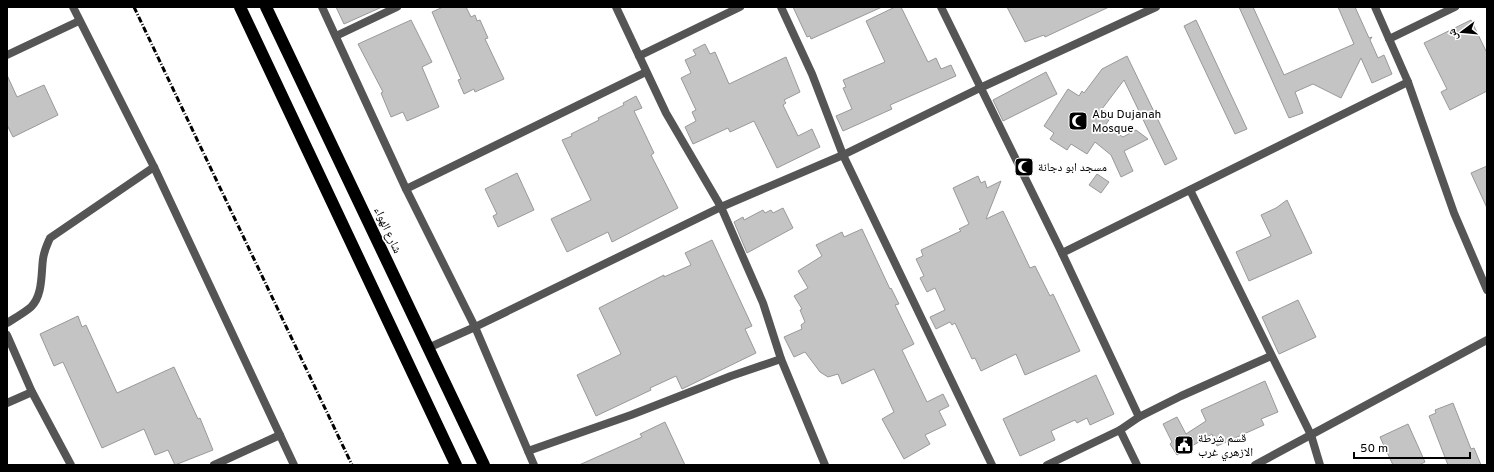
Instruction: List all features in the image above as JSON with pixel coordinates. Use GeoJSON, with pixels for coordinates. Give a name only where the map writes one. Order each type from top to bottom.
{"type":"FeatureCollection","features":[{"type":"Feature","properties":{"kind":"highway"},"geometry":{"type":"LineString","coordinates":[[240,7],[456,465]]}},
{"type":"Feature","properties":{"kind":"highway","name":"شارع الهواء"},"geometry":{"type":"LineString","coordinates":[[266,7],[484,465]]}},
{"type":"Feature","properties":{"kind":"street"},"geometry":{"type":"LineString","coordinates":[[73,7],[154,167],[294,465]]}},
{"type":"Feature","properties":{"kind":"street"},"geometry":{"type":"LineString","coordinates":[[322,7],[406,189],[475,327],[534,465]]}},
{"type":"Feature","properties":{"kind":"street"},"geometry":{"type":"LineString","coordinates":[[336,36],[397,7]]}},
{"type":"Feature","properties":{"kind":"street"},"geometry":{"type":"LineString","coordinates":[[616,7],[666,113],[721,207],[763,303],[781,359],[825,465]]}},
{"type":"Feature","properties":{"kind":"street"},"geometry":{"type":"LineString","coordinates":[[639,56],[740,7]]}},
{"type":"Feature","properties":{"kind":"street"},"geometry":{"type":"LineString","coordinates":[[781,7],[812,74],[843,155],[992,465]]}},
{"type":"Feature","properties":{"kind":"street"},"geometry":{"type":"LineString","coordinates":[[941,7],[1062,253],[1139,417]]}},
{"type":"Feature","properties":{"kind":"street"},"geometry":{"type":"LineString","coordinates":[[428,348],[475,327],[721,207],[843,155],[980,88],[1156,7]]}},
{"type":"Feature","properties":{"kind":"street"},"geometry":{"type":"LineString","coordinates":[[1375,7],[1408,82],[1454,213],[1487,290]]}},
{"type":"Feature","properties":{"kind":"street"},"geometry":{"type":"LineString","coordinates":[[1389,39],[1455,7]]}},
{"type":"Feature","properties":{"kind":"street"},"geometry":{"type":"LineString","coordinates":[[7,55],[79,21]]}},
{"type":"Feature","properties":{"kind":"street"},"geometry":{"type":"LineString","coordinates":[[406,189],[646,72]]}},
{"type":"Feature","properties":{"kind":"street"},"geometry":{"type":"LineString","coordinates":[[1062,253],[1408,82]]}},
{"type":"Feature","properties":{"kind":"street"},"geometry":{"type":"LineString","coordinates":[[7,323],[31,306],[36,300],[40,290],[43,258],[50,238],[154,167]]}},
{"type":"Feature","properties":{"kind":"street"},"geometry":{"type":"LineString","coordinates":[[1190,190],[1311,435],[1320,465]]}},
{"type":"Feature","properties":{"kind":"street"},"geometry":{"type":"LineString","coordinates":[[7,335],[32,392],[71,465]]}},
{"type":"Feature","properties":{"kind":"street"},"geometry":{"type":"LineString","coordinates":[[1255,465],[1487,340]]}},
{"type":"Feature","properties":{"kind":"street"},"geometry":{"type":"LineString","coordinates":[[1047,465],[1120,430],[1139,417],[1181,396],[1271,356]]}},
{"type":"Feature","properties":{"kind":"street"},"geometry":{"type":"LineString","coordinates":[[528,451],[781,359]]}},
{"type":"Feature","properties":{"kind":"street"},"geometry":{"type":"LineString","coordinates":[[7,403],[32,392]]}},
{"type":"Feature","properties":{"kind":"street"},"geometry":{"type":"LineString","coordinates":[[1120,430],[1137,465]]}},
{"type":"Feature","properties":{"kind":"street"},"geometry":{"type":"LineString","coordinates":[[214,465],[280,435]]}},
{"type":"Feature","properties":{"kind":"building"},"geometry":{"type":"Polygon","coordinates":[[[336,7],[382,7],[344,24],[336,7]]]}},
{"type":"Feature","properties":{"kind":"building"},"geometry":{"type":"Polygon","coordinates":[[[443,7],[466,7],[471,17],[475,15],[477,21],[480,20],[488,38],[485,39],[504,79],[475,92],[474,89],[464,94],[458,80],[461,79],[432,12],[443,7]]]}},
{"type":"Feature","properties":{"kind":"building"},"geometry":{"type":"Polygon","coordinates":[[[793,7],[882,7],[811,39],[810,36],[807,37],[793,7]]]}},
{"type":"Feature","properties":{"kind":"building"},"geometry":{"type":"Polygon","coordinates":[[[895,7],[901,7],[928,62],[936,58],[941,69],[951,65],[956,76],[890,105],[892,109],[843,131],[836,116],[852,109],[843,88],[846,87],[843,80],[885,62],[866,21],[895,7]]]}},
{"type":"Feature","properties":{"kind":"building"},"geometry":{"type":"Polygon","coordinates":[[[1007,7],[1109,7],[1045,37],[1044,35],[1025,42],[1007,7]]]}},
{"type":"Feature","properties":{"kind":"building"},"geometry":{"type":"Polygon","coordinates":[[[1239,7],[1253,7],[1284,75],[1354,44],[1338,7],[1355,7],[1369,38],[1372,37],[1370,40],[1378,58],[1384,55],[1392,74],[1372,83],[1361,58],[1341,98],[1313,84],[1295,92],[1303,113],[1289,118],[1239,7]]]}},
{"type":"Feature","properties":{"kind":"building"},"geometry":{"type":"Polygon","coordinates":[[[411,20],[432,62],[422,67],[439,107],[407,121],[403,112],[391,117],[381,93],[383,92],[358,44],[411,20]]]}},
{"type":"Feature","properties":{"kind":"building"},"geometry":{"type":"Polygon","coordinates":[[[1196,20],[1247,129],[1235,134],[1184,26],[1196,20]]]}},
{"type":"Feature","properties":{"kind":"building"},"geometry":{"type":"Polygon","coordinates":[[[1471,20],[1487,53],[1487,91],[1450,110],[1441,92],[1447,89],[1424,43],[1471,20]]]}},
{"type":"Feature","properties":{"kind":"building"},"geometry":{"type":"Polygon","coordinates":[[[705,44],[710,54],[715,52],[729,84],[786,57],[800,92],[784,100],[786,103],[783,105],[798,136],[812,129],[820,147],[777,168],[754,121],[730,132],[728,128],[693,144],[685,127],[696,121],[692,112],[696,110],[681,78],[691,73],[685,60],[696,55],[693,50],[705,44]]]}},
{"type":"Feature","properties":{"kind":"building"},"geometry":{"type":"Polygon","coordinates":[[[1127,56],[1177,159],[1165,165],[1124,80],[1102,109],[1112,115],[1105,126],[1123,137],[1136,130],[1148,139],[1124,151],[1133,171],[1121,177],[1111,155],[1095,142],[1087,154],[1071,144],[1067,150],[1050,139],[1054,133],[1044,126],[1068,89],[1079,96],[1082,91],[1084,93],[1102,69],[1127,56]]]}},
{"type":"Feature","properties":{"kind":"building"},"geometry":{"type":"Polygon","coordinates":[[[1046,72],[1057,94],[1003,121],[993,100],[1046,72]]]}},
{"type":"Feature","properties":{"kind":"building"},"geometry":{"type":"Polygon","coordinates":[[[7,75],[17,97],[44,85],[58,115],[13,137],[7,125],[7,75]]]}},
{"type":"Feature","properties":{"kind":"building"},"geometry":{"type":"Polygon","coordinates":[[[636,96],[642,108],[634,111],[654,153],[651,155],[678,208],[612,242],[608,232],[567,252],[551,219],[591,200],[562,140],[572,136],[571,134],[599,120],[598,118],[624,105],[623,103],[636,96]]]}},
{"type":"Feature","properties":{"kind":"building"},"geometry":{"type":"Polygon","coordinates":[[[1487,166],[1487,208],[1471,173],[1487,166]]]}},
{"type":"Feature","properties":{"kind":"building"},"geometry":{"type":"Polygon","coordinates":[[[517,173],[534,210],[498,227],[493,216],[497,214],[485,189],[517,173]]]}},
{"type":"Feature","properties":{"kind":"building"},"geometry":{"type":"Polygon","coordinates":[[[1097,174],[1109,182],[1101,193],[1089,185],[1097,174]]]}},
{"type":"Feature","properties":{"kind":"building"},"geometry":{"type":"Polygon","coordinates":[[[978,176],[981,183],[985,181],[987,188],[1001,181],[986,219],[1003,211],[1030,268],[1035,266],[1050,296],[1053,294],[1080,351],[1025,375],[1016,354],[981,371],[975,358],[972,359],[955,323],[952,325],[950,322],[936,329],[930,317],[945,310],[935,288],[927,292],[920,278],[924,276],[916,259],[923,256],[921,250],[961,231],[959,229],[969,224],[953,188],[978,176]]]}},
{"type":"Feature","properties":{"kind":"building"},"geometry":{"type":"Polygon","coordinates":[[[1287,200],[1312,253],[1249,281],[1236,252],[1271,236],[1261,215],[1276,208],[1287,200]]]}},
{"type":"Feature","properties":{"kind":"building"},"geometry":{"type":"Polygon","coordinates":[[[783,208],[793,228],[747,253],[734,222],[743,217],[744,220],[763,210],[765,213],[771,210],[773,213],[783,208]]]}},
{"type":"Feature","properties":{"kind":"building"},"geometry":{"type":"Polygon","coordinates":[[[862,229],[890,289],[891,288],[899,304],[895,305],[914,344],[902,350],[927,402],[943,394],[949,406],[939,411],[946,425],[925,435],[930,444],[904,459],[882,419],[894,412],[874,369],[842,384],[838,374],[828,377],[820,372],[805,352],[794,357],[784,337],[802,329],[801,325],[805,322],[800,310],[802,309],[794,296],[808,288],[798,271],[822,256],[816,245],[842,232],[844,237],[862,229]]]}},
{"type":"Feature","properties":{"kind":"building"},"geometry":{"type":"Polygon","coordinates":[[[712,240],[752,326],[745,329],[756,353],[682,389],[676,376],[650,388],[651,390],[596,416],[577,375],[621,354],[599,308],[664,275],[664,277],[691,265],[685,253],[712,240]]]}},
{"type":"Feature","properties":{"kind":"building"},"geometry":{"type":"Polygon","coordinates":[[[1298,300],[1316,337],[1279,354],[1262,317],[1298,300]]]}},
{"type":"Feature","properties":{"kind":"building"},"geometry":{"type":"Polygon","coordinates":[[[78,316],[82,327],[86,325],[117,393],[174,367],[198,419],[200,418],[213,450],[175,465],[168,450],[155,455],[144,429],[102,448],[63,362],[54,366],[40,334],[78,316]]]}},
{"type":"Feature","properties":{"kind":"building"},"geometry":{"type":"Polygon","coordinates":[[[1096,375],[1114,414],[1090,425],[1087,418],[1077,423],[1075,420],[1051,431],[1055,440],[1020,456],[1003,419],[1096,375]]]}},
{"type":"Feature","properties":{"kind":"building"},"geometry":{"type":"Polygon","coordinates":[[[1265,381],[1278,412],[1261,419],[1264,425],[1217,446],[1212,434],[1177,455],[1170,444],[1172,442],[1163,424],[1177,417],[1186,434],[1206,421],[1201,410],[1265,381]]]}},
{"type":"Feature","properties":{"kind":"building"},"geometry":{"type":"Polygon","coordinates":[[[1453,403],[1471,449],[1474,448],[1481,465],[1448,465],[1429,416],[1436,413],[1435,410],[1453,403]]]}},
{"type":"Feature","properties":{"kind":"building"},"geometry":{"type":"Polygon","coordinates":[[[665,422],[685,465],[579,465],[642,437],[640,434],[665,422]]]}},
{"type":"Feature","properties":{"kind":"building"},"geometry":{"type":"Polygon","coordinates":[[[1408,424],[1425,462],[1419,465],[1393,465],[1380,437],[1408,424]]]}},
{"type":"Feature","properties":{"kind":"railway"},"geometry":{"type":"LineString","coordinates":[[134,7],[352,465]]}},
{"type":"Feature","properties":{"kind":"place","name":"Abu Dujanah Mosque"},"geometry":{"type":"Point","coordinates":[1078,121]}},
{"type":"Feature","properties":{"kind":"place","name":"مسجد ابو دجانة"},"geometry":{"type":"Point","coordinates":[1024,167]}},
{"type":"Feature","properties":{"kind":"place","name":"قسم شرطة الازهري غرب"},"geometry":{"type":"Point","coordinates":[1184,445]}}]}
